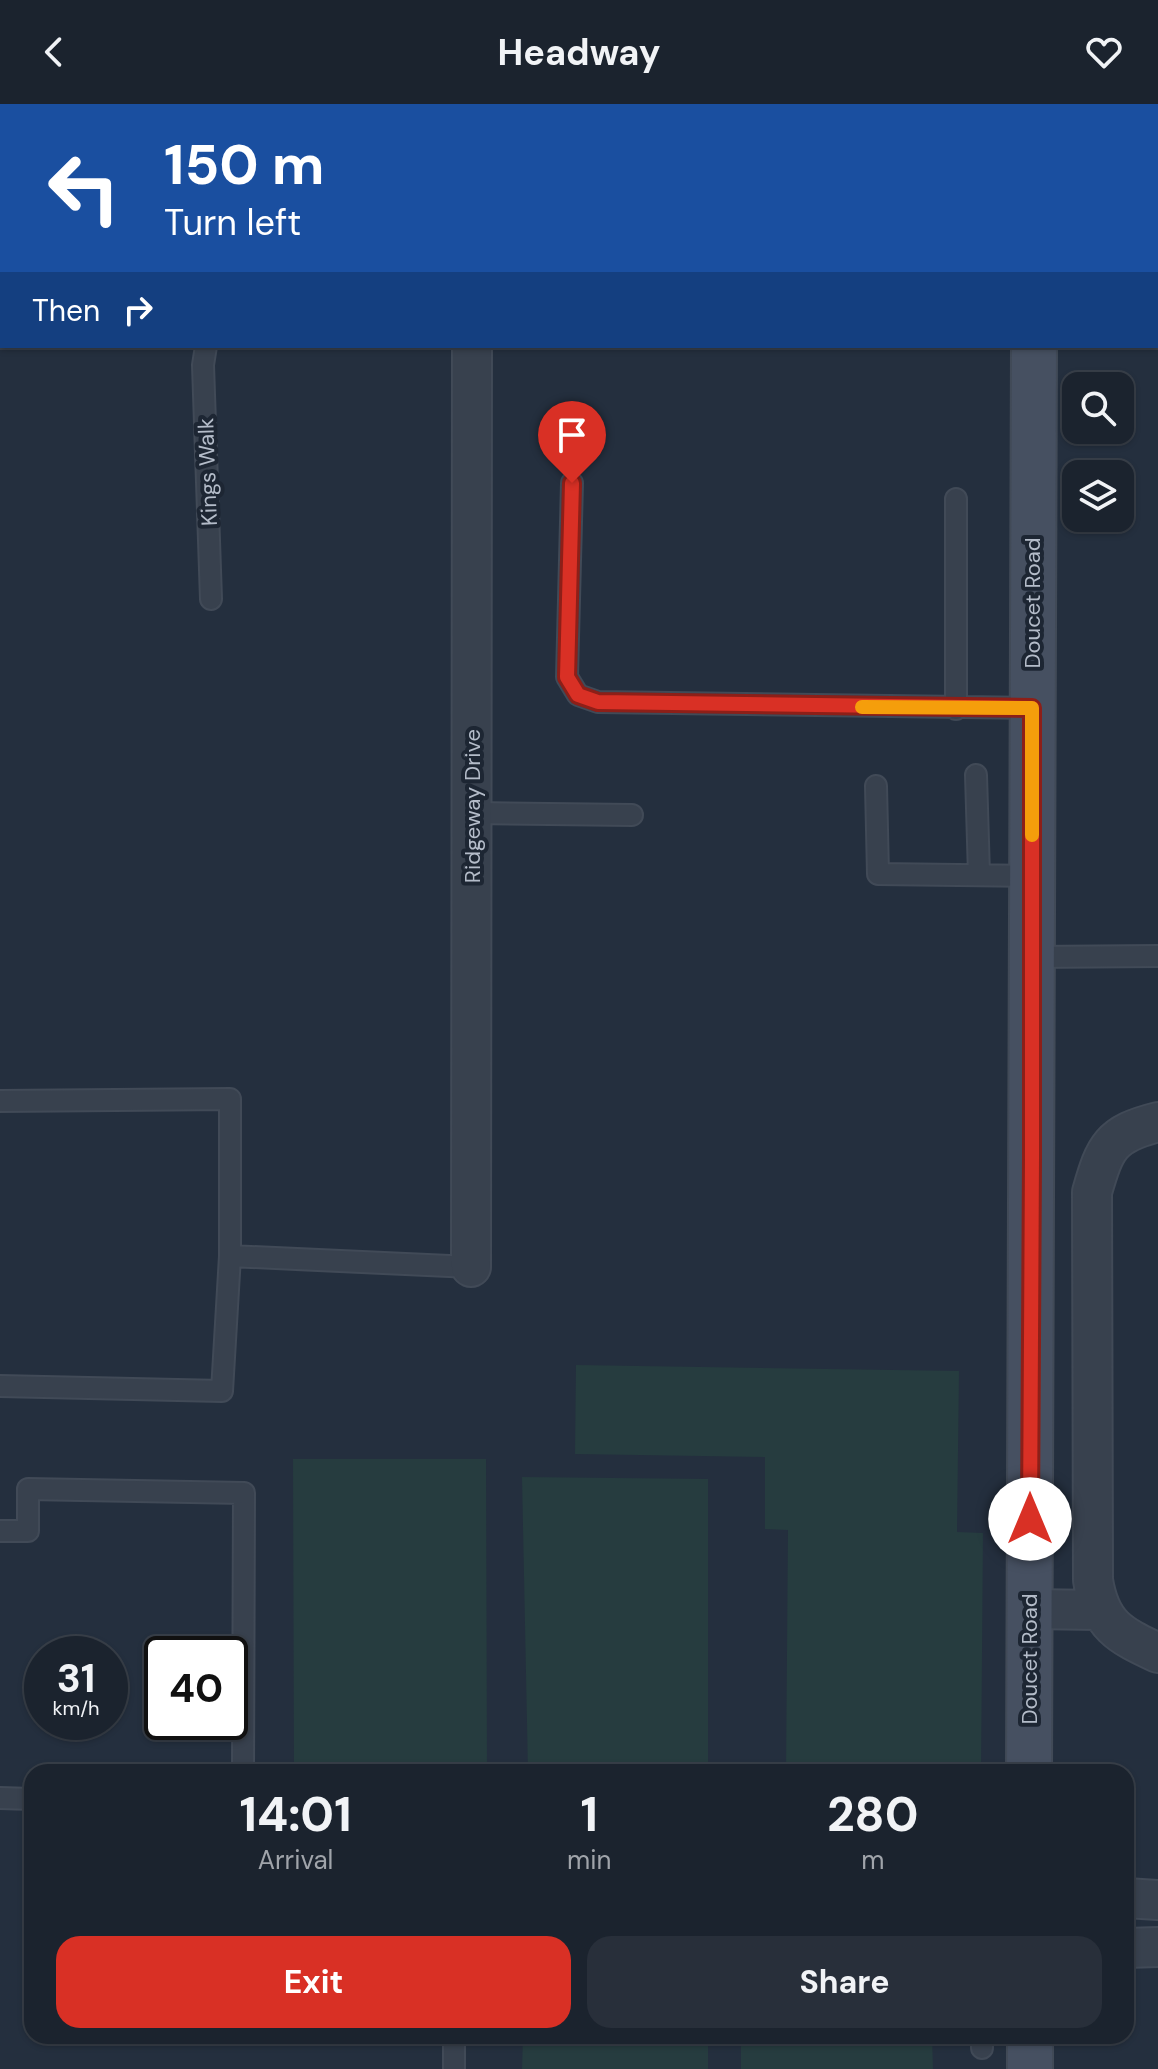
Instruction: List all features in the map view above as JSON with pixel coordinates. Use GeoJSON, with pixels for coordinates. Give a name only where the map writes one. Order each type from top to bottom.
{"type":"FeatureCollection","features":[{"type":"Feature","properties":{"kind":"street","name":"Ridgeway Drive"},"geometry":{"type":"LineString","coordinates":[[471,1267],[472,348]]}},
{"type":"Feature","properties":{"kind":"street","name":"Doucet Road"},"geometry":{"type":"LineString","coordinates":[[1029,1764],[1034,348]]}},
{"type":"Feature","properties":{"kind":"street"},"geometry":{"type":"LineString","coordinates":[[1158,1122],[1134,1128],[1115,1140],[1101,1160],[1092,1192],[1093,1580],[1100,1610],[1118,1632],[1158,1653]]}},
{"type":"Feature","properties":{"kind":"street"},"geometry":{"type":"LineString","coordinates":[[1029,1609],[1100,1610]]}},
{"type":"Feature","properties":{"kind":"street"},"geometry":{"type":"LineString","coordinates":[[1134,1898],[1158,1900]]}},
{"type":"Feature","properties":{"kind":"street"},"geometry":{"type":"LineString","coordinates":[[1134,1948],[1158,1947]]}},
{"type":"Feature","properties":{"kind":"street"},"geometry":{"type":"LineString","coordinates":[[1030,2044],[1030,2069]]}},
{"type":"Feature","properties":{"kind":"lane","name":"Kings Walk"},"geometry":{"type":"LineString","coordinates":[[206,348],[203,365],[211,599]]}},
{"type":"Feature","properties":{"kind":"lane"},"geometry":{"type":"LineString","coordinates":[[572,483],[567,677],[578,695],[598,702],[1032,708]]}},
{"type":"Feature","properties":{"kind":"lane"},"geometry":{"type":"LineString","coordinates":[[956,499],[956,709]]}},
{"type":"Feature","properties":{"kind":"lane"},"geometry":{"type":"LineString","coordinates":[[976,775],[979,875]]}},
{"type":"Feature","properties":{"kind":"lane"},"geometry":{"type":"LineString","coordinates":[[876,786],[878,874],[1032,876]]}},
{"type":"Feature","properties":{"kind":"lane"},"geometry":{"type":"LineString","coordinates":[[472,813],[632,815]]}},
{"type":"Feature","properties":{"kind":"lane"},"geometry":{"type":"LineString","coordinates":[[1032,957],[1158,956]]}},
{"type":"Feature","properties":{"kind":"lane"},"geometry":{"type":"LineString","coordinates":[[0,1101],[230,1099],[230,1256],[222,1391],[0,1386]]}},
{"type":"Feature","properties":{"kind":"lane"},"geometry":{"type":"LineString","coordinates":[[230,1256],[471,1267]]}},
{"type":"Feature","properties":{"kind":"lane"},"geometry":{"type":"LineString","coordinates":[[0,1531],[28,1531],[28,1489],[244,1493],[243,1764]]}},
{"type":"Feature","properties":{"kind":"lane"},"geometry":{"type":"LineString","coordinates":[[0,1798],[24,1799]]}},
{"type":"Feature","properties":{"kind":"lane"},"geometry":{"type":"LineString","coordinates":[[454,2044],[454,2069]]}},
{"type":"Feature","properties":{"kind":"green space"},"geometry":{"type":"Polygon","coordinates":[[[576,1365],[959,1371],[957,1532],[983,1533],[981,1764],[786,1764],[788,1530],[765,1529],[765,1457],[575,1454],[576,1365]]]}},
{"type":"Feature","properties":{"kind":"green space"},"geometry":{"type":"Polygon","coordinates":[[[293,1459],[486,1459],[487,1764],[294,1764],[293,1459]]]}},
{"type":"Feature","properties":{"kind":"green space"},"geometry":{"type":"Polygon","coordinates":[[[522,1477],[708,1479],[708,1764],[528,1764],[522,1477]]]}},
{"type":"Feature","properties":{"kind":"green space"},"geometry":{"type":"Polygon","coordinates":[[[523,2044],[708,2044],[708,2069],[522,2069],[523,2044]]]}},
{"type":"Feature","properties":{"kind":"green space"},"geometry":{"type":"Polygon","coordinates":[[[741,2044],[932,2044],[933,2069],[741,2069],[741,2044]]]}},
{"type":"Feature","properties":{"kind":"slow traffic"},"geometry":{"type":"LineString","coordinates":[[862,707],[1032,708],[1032,835]]}},
{"type":"Feature","properties":{"kind":"route"},"geometry":{"type":"LineString","coordinates":[[572,483],[567,677],[578,695],[598,702],[1032,708],[1030,1519]]}}]}
